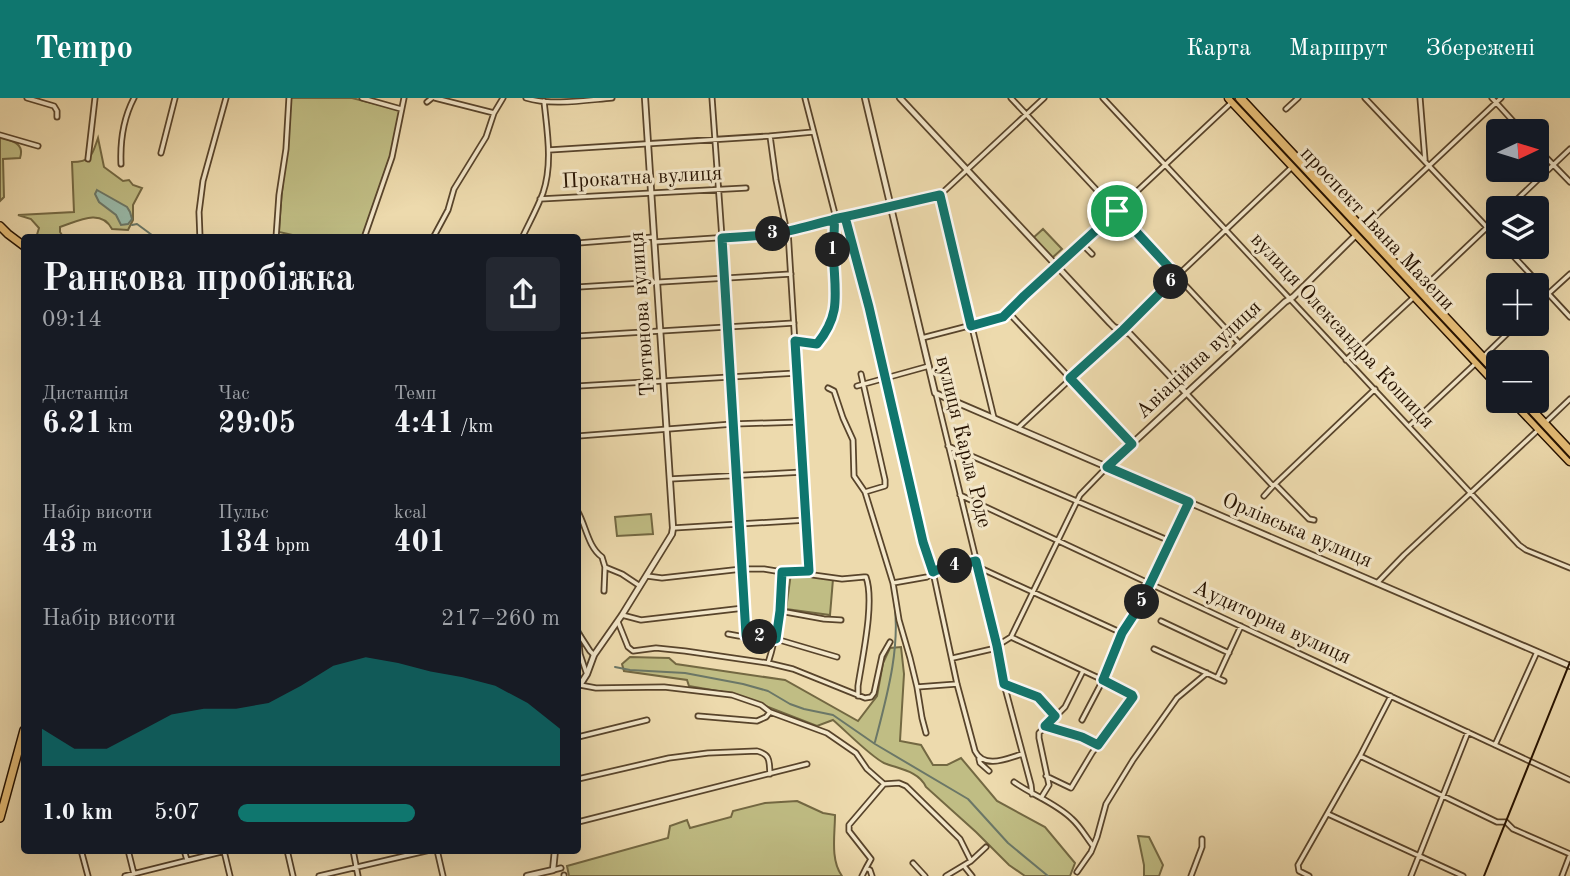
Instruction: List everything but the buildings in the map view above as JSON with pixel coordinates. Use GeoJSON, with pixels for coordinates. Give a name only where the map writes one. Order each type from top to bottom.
{"type":"FeatureCollection","features":[{"type":"Feature","properties":{"kind":"highway","name":"проспект Івана Мазепи"},"geometry":{"type":"LineString","coordinates":[[1235,99],[1294,166],[1359,231]]}},
{"type":"Feature","properties":{"kind":"highway","name":"проспект Івана Мазепи"},"geometry":{"type":"LineString","coordinates":[[1235,99],[1486,368]]}},
{"type":"Feature","properties":{"kind":"highway","name":"проспект Івана Мазепи"},"geometry":{"type":"LineString","coordinates":[[1480,360],[1486,365]]}},
{"type":"Feature","properties":{"kind":"highway"},"geometry":{"type":"LineString","coordinates":[[1527,413],[1570,451]]}},
{"type":"Feature","properties":{"kind":"highway"},"geometry":{"type":"LineString","coordinates":[[1532,413],[1570,461]]}},
{"type":"Feature","properties":{"kind":"main road"},"geometry":{"type":"LineString","coordinates":[[0,226],[21,244]]}},
{"type":"Feature","properties":{"kind":"main road"},"geometry":{"type":"LineString","coordinates":[[0,818],[21,741]]}},
{"type":"Feature","properties":{"kind":"street"},"geometry":{"type":"LineString","coordinates":[[27,98],[54,106],[57,117]]}},
{"type":"Feature","properties":{"kind":"street"},"geometry":{"type":"LineString","coordinates":[[88,159],[95,98]]}},
{"type":"Feature","properties":{"kind":"street"},"geometry":{"type":"LineString","coordinates":[[121,164],[124,120],[134,98]]}},
{"type":"Feature","properties":{"kind":"street"},"geometry":{"type":"LineString","coordinates":[[161,153],[175,98]]}},
{"type":"Feature","properties":{"kind":"street"},"geometry":{"type":"LineString","coordinates":[[200,234],[199,212],[204,181],[226,98]]}},
{"type":"Feature","properties":{"kind":"street"},"geometry":{"type":"LineString","coordinates":[[276,234],[289,98]]}},
{"type":"Feature","properties":{"kind":"street"},"geometry":{"type":"LineString","coordinates":[[362,98],[401,109]]}},
{"type":"Feature","properties":{"kind":"street"},"geometry":{"type":"LineString","coordinates":[[365,234],[392,157],[404,98]]}},
{"type":"Feature","properties":{"kind":"street"},"geometry":{"type":"LineString","coordinates":[[427,102],[433,98],[494,113]]}},
{"type":"Feature","properties":{"kind":"street"},"geometry":{"type":"LineString","coordinates":[[435,234],[449,210],[454,189],[486,136],[503,98]]}},
{"type":"Feature","properties":{"kind":"street"},"geometry":{"type":"LineString","coordinates":[[526,98],[544,101],[612,98]]}},
{"type":"Feature","properties":{"kind":"street","name":"Тютюнова вулиця"},"geometry":{"type":"LineString","coordinates":[[645,98],[673,528]]}},
{"type":"Feature","properties":{"kind":"street"},"geometry":{"type":"LineString","coordinates":[[712,98],[746,635]]}},
{"type":"Feature","properties":{"kind":"street"},"geometry":{"type":"LineString","coordinates":[[795,341],[817,344],[836,309],[832,260],[835,219],[805,98]]}},
{"type":"Feature","properties":{"kind":"street","name":"вулиця Карла Роде"},"geometry":{"type":"LineString","coordinates":[[865,98],[1032,794]]}},
{"type":"Feature","properties":{"kind":"street"},"geometry":{"type":"LineString","coordinates":[[900,98],[1110,323],[1130,334],[1274,485],[1309,519],[1314,520]]}},
{"type":"Feature","properties":{"kind":"street"},"geometry":{"type":"LineString","coordinates":[[1011,98],[1240,344]]}},
{"type":"Feature","properties":{"kind":"street"},"geometry":{"type":"LineString","coordinates":[[581,243],[774,234],[940,195],[1044,98]]}},
{"type":"Feature","properties":{"kind":"street","name":"вулиця Олександра Кошиця"},"geometry":{"type":"LineString","coordinates":[[1102,98],[1519,545],[1570,568]]}},
{"type":"Feature","properties":{"kind":"street"},"geometry":{"type":"LineString","coordinates":[[1286,109],[1298,98]]}},
{"type":"Feature","properties":{"kind":"street"},"geometry":{"type":"LineString","coordinates":[[1365,98],[1486,227]]}},
{"type":"Feature","properties":{"kind":"street"},"geometry":{"type":"LineString","coordinates":[[1420,98],[1427,164]]}},
{"type":"Feature","properties":{"kind":"street"},"geometry":{"type":"LineString","coordinates":[[1492,98],[1511,119]]}},
{"type":"Feature","properties":{"kind":"street","name":"Авіаційна вулиця"},"geometry":{"type":"LineString","coordinates":[[1011,638],[1080,495],[1186,393],[1293,297],[1427,164],[1501,98]]}},
{"type":"Feature","properties":{"kind":"street"},"geometry":{"type":"LineString","coordinates":[[922,338],[1001,319],[1235,99]]}},
{"type":"Feature","properties":{"kind":"street"},"geometry":{"type":"LineString","coordinates":[[524,234],[541,199],[548,169],[549,150],[544,101]]}},
{"type":"Feature","properties":{"kind":"street"},"geometry":{"type":"LineString","coordinates":[[549,150],[813,132]]}},
{"type":"Feature","properties":{"kind":"street"},"geometry":{"type":"LineString","coordinates":[[0,135],[38,145]]}},
{"type":"Feature","properties":{"kind":"street"},"geometry":{"type":"LineString","coordinates":[[770,136],[776,180],[788,231],[809,571],[813,575],[842,579],[864,577],[868,582],[868,613],[858,696]]}},
{"type":"Feature","properties":{"kind":"street"},"geometry":{"type":"LineString","coordinates":[[1521,196],[1570,149]]}},
{"type":"Feature","properties":{"kind":"street"},"geometry":{"type":"LineString","coordinates":[[1549,160],[1570,182]]}},
{"type":"Feature","properties":{"kind":"street"},"geometry":{"type":"LineString","coordinates":[[1018,428],[1294,166]]}},
{"type":"Feature","properties":{"kind":"street","name":"Прокатна вулиця"},"geometry":{"type":"LineString","coordinates":[[541,199],[746,188]]}},
{"type":"Feature","properties":{"kind":"street"},"geometry":{"type":"LineString","coordinates":[[940,195],[994,418]]}},
{"type":"Feature","properties":{"kind":"street"},"geometry":{"type":"LineString","coordinates":[[845,217],[886,378],[923,542],[933,572],[957,684],[975,751],[980,763],[989,771]]}},
{"type":"Feature","properties":{"kind":"street"},"geometry":{"type":"LineString","coordinates":[[1346,359],[1486,229]]}},
{"type":"Feature","properties":{"kind":"street"},"geometry":{"type":"LineString","coordinates":[[1082,243],[1092,254]]}},
{"type":"Feature","properties":{"kind":"street"},"geometry":{"type":"LineString","coordinates":[[1516,259],[1529,273]]}},
{"type":"Feature","properties":{"kind":"street"},"geometry":{"type":"LineString","coordinates":[[581,287],[790,274]]}},
{"type":"Feature","properties":{"kind":"street"},"geometry":{"type":"LineString","coordinates":[[1570,274],[1549,294],[1570,317]]}},
{"type":"Feature","properties":{"kind":"street"},"geometry":{"type":"LineString","coordinates":[[1008,312],[1132,444]]}},
{"type":"Feature","properties":{"kind":"street"},"geometry":{"type":"LineString","coordinates":[[581,336],[794,323]]}},
{"type":"Feature","properties":{"kind":"street"},"geometry":{"type":"LineString","coordinates":[[1409,426],[1505,336]]}},
{"type":"Feature","properties":{"kind":"street"},"geometry":{"type":"LineString","coordinates":[[857,386],[929,366]]}},
{"type":"Feature","properties":{"kind":"street"},"geometry":{"type":"LineString","coordinates":[[581,386],[797,373]]}},
{"type":"Feature","properties":{"kind":"street"},"geometry":{"type":"LineString","coordinates":[[861,374],[886,480],[885,486],[865,492]]}},
{"type":"Feature","properties":{"kind":"street"},"geometry":{"type":"LineString","coordinates":[[828,388],[834,391],[853,440],[854,476],[865,492],[893,583],[926,733]]}},
{"type":"Feature","properties":{"kind":"street"},"geometry":{"type":"LineString","coordinates":[[1264,496],[1375,390]]}},
{"type":"Feature","properties":{"kind":"street","name":"Орлівська вулиця"},"geometry":{"type":"LineString","coordinates":[[935,393],[1570,666]]}},
{"type":"Feature","properties":{"kind":"street"},"geometry":{"type":"LineString","coordinates":[[1377,583],[1570,399]]}},
{"type":"Feature","properties":{"kind":"street"},"geometry":{"type":"LineString","coordinates":[[581,436],[733,424],[800,422]]}},
{"type":"Feature","properties":{"kind":"street"},"geometry":{"type":"LineString","coordinates":[[948,446],[1170,541]]}},
{"type":"Feature","properties":{"kind":"street"},"geometry":{"type":"LineString","coordinates":[[670,479],[803,472]]}},
{"type":"Feature","properties":{"kind":"street","name":"Аудиторна вулиця"},"geometry":{"type":"LineString","coordinates":[[960,495],[1570,779]]}},
{"type":"Feature","properties":{"kind":"street"},"geometry":{"type":"LineString","coordinates":[[1082,720],[1103,680],[1122,633],[1139,607],[1189,502]]}},
{"type":"Feature","properties":{"kind":"street"},"geometry":{"type":"LineString","coordinates":[[581,519],[593,547],[602,557],[605,567],[604,591]]}},
{"type":"Feature","properties":{"kind":"street"},"geometry":{"type":"LineString","coordinates":[[581,682],[594,655],[647,576],[673,528],[807,520]]}},
{"type":"Feature","properties":{"kind":"street"},"geometry":{"type":"LineString","coordinates":[[893,583],[927,577],[937,570],[976,561]]}},
{"type":"Feature","properties":{"kind":"street"},"geometry":{"type":"LineString","coordinates":[[605,567],[640,586]]}},
{"type":"Feature","properties":{"kind":"street"},"geometry":{"type":"LineString","coordinates":[[978,567],[1122,633]]}},
{"type":"Feature","properties":{"kind":"street"},"geometry":{"type":"LineString","coordinates":[[647,576],[662,578],[742,569],[809,571]]}},
{"type":"Feature","properties":{"kind":"street"},"geometry":{"type":"LineString","coordinates":[[768,663],[776,639],[782,572]]}},
{"type":"Feature","properties":{"kind":"street"},"geometry":{"type":"LineString","coordinates":[[622,615],[641,620],[744,608]]}},
{"type":"Feature","properties":{"kind":"street"},"geometry":{"type":"LineString","coordinates":[[780,611],[841,620]]}},
{"type":"Feature","properties":{"kind":"street"},"geometry":{"type":"LineString","coordinates":[[1161,621],[1228,653]]}},
{"type":"Feature","properties":{"kind":"street"},"geometry":{"type":"LineString","coordinates":[[618,622],[628,647],[633,651],[656,648],[768,663],[793,669],[868,698],[874,693],[882,656],[890,642]]}},
{"type":"Feature","properties":{"kind":"street"},"geometry":{"type":"LineString","coordinates":[[1217,678],[1241,626]]}},
{"type":"Feature","properties":{"kind":"street"},"geometry":{"type":"LineString","coordinates":[[728,634],[772,636],[837,657]]}},
{"type":"Feature","properties":{"kind":"street"},"geometry":{"type":"LineString","coordinates":[[581,637],[594,655]]}},
{"type":"Feature","properties":{"kind":"street"},"geometry":{"type":"LineString","coordinates":[[952,658],[997,646],[1011,638],[1133,696],[1071,788],[1046,776]]}},
{"type":"Feature","properties":{"kind":"street"},"geometry":{"type":"LineString","coordinates":[[1154,649],[1224,681]]}},
{"type":"Feature","properties":{"kind":"street"},"geometry":{"type":"LineString","coordinates":[[1495,745],[1537,652]]}},
{"type":"Feature","properties":{"kind":"street"},"geometry":{"type":"LineString","coordinates":[[581,657],[587,674]]}},
{"type":"Feature","properties":{"kind":"street"},"geometry":{"type":"LineString","coordinates":[[1041,798],[1049,785],[1039,733],[1065,708],[1083,671]]}},
{"type":"Feature","properties":{"kind":"street"},"geometry":{"type":"LineString","coordinates":[[1077,872],[1091,852],[1106,804],[1133,760],[1177,698],[1207,673]]}},
{"type":"Feature","properties":{"kind":"street"},"geometry":{"type":"LineString","coordinates":[[917,687],[957,684]]}},
{"type":"Feature","properties":{"kind":"street"},"geometry":{"type":"LineString","coordinates":[[1004,684],[1038,697],[1055,716]]}},
{"type":"Feature","properties":{"kind":"street"},"geometry":{"type":"LineString","coordinates":[[581,685],[596,688],[664,687],[732,695],[827,733],[856,753],[867,769],[884,784]]}},
{"type":"Feature","properties":{"kind":"street"},"geometry":{"type":"LineString","coordinates":[[1309,876],[1299,871],[1298,865],[1391,696]]}},
{"type":"Feature","properties":{"kind":"street"},"geometry":{"type":"LineString","coordinates":[[698,716],[757,721],[770,712]]}},
{"type":"Feature","properties":{"kind":"street"},"geometry":{"type":"LineString","coordinates":[[581,736],[647,720]]}},
{"type":"Feature","properties":{"kind":"street"},"geometry":{"type":"LineString","coordinates":[[1045,726],[1082,737],[1098,745]]}},
{"type":"Feature","properties":{"kind":"street"},"geometry":{"type":"LineString","coordinates":[[1411,876],[1468,732]]}},
{"type":"Feature","properties":{"kind":"street"},"geometry":{"type":"LineString","coordinates":[[581,778],[669,758],[757,751],[768,756],[770,774]]}},
{"type":"Feature","properties":{"kind":"street"},"geometry":{"type":"LineString","coordinates":[[978,757],[992,762],[1022,754]]}},
{"type":"Feature","properties":{"kind":"street"},"geometry":{"type":"LineString","coordinates":[[1360,756],[1570,854],[1562,876]]}},
{"type":"Feature","properties":{"kind":"street"},"geometry":{"type":"LineString","coordinates":[[581,821],[807,764]]}},
{"type":"Feature","properties":{"kind":"street"},"geometry":{"type":"LineString","coordinates":[[862,876],[871,859],[849,831],[849,825],[884,784],[892,782],[906,786],[960,839],[971,861]]}},
{"type":"Feature","properties":{"kind":"street"},"geometry":{"type":"LineString","coordinates":[[1014,782],[1072,819],[1093,846]]}},
{"type":"Feature","properties":{"kind":"street"},"geometry":{"type":"LineString","coordinates":[[1328,814],[1463,876]]}},
{"type":"Feature","properties":{"kind":"street"},"geometry":{"type":"LineString","coordinates":[[1191,876],[1202,839]]}},
{"type":"Feature","properties":{"kind":"street"},"geometry":{"type":"LineString","coordinates":[[946,876],[971,861],[986,847]]}},
{"type":"Feature","properties":{"kind":"street"},"geometry":{"type":"LineString","coordinates":[[82,854],[88,876]]}},
{"type":"Feature","properties":{"kind":"street"},"geometry":{"type":"LineString","coordinates":[[129,854],[136,875]]}},
{"type":"Feature","properties":{"kind":"street"},"geometry":{"type":"LineString","coordinates":[[185,854],[187,860]]}},
{"type":"Feature","properties":{"kind":"street"},"geometry":{"type":"LineString","coordinates":[[125,876],[213,854]]}},
{"type":"Feature","properties":{"kind":"street"},"geometry":{"type":"LineString","coordinates":[[226,854],[230,876]]}},
{"type":"Feature","properties":{"kind":"street"},"geometry":{"type":"LineString","coordinates":[[289,854],[293,876]]}},
{"type":"Feature","properties":{"kind":"street"},"geometry":{"type":"LineString","coordinates":[[354,854],[358,876]]}},
{"type":"Feature","properties":{"kind":"street"},"geometry":{"type":"LineString","coordinates":[[319,876],[413,854]]}},
{"type":"Feature","properties":{"kind":"street"},"geometry":{"type":"LineString","coordinates":[[438,854],[443,876]]}},
{"type":"Feature","properties":{"kind":"street"},"geometry":{"type":"LineString","coordinates":[[553,870],[555,854]]}},
{"type":"Feature","properties":{"kind":"street"},"geometry":{"type":"LineString","coordinates":[[913,863],[925,876]]}},
{"type":"Feature","properties":{"kind":"street"},"geometry":{"type":"LineString","coordinates":[[964,866],[972,876]]}},
{"type":"Feature","properties":{"kind":"street"},"geometry":{"type":"LineString","coordinates":[[527,876],[561,868]]}},
{"type":"Feature","properties":{"kind":"street"},"geometry":{"type":"LineString","coordinates":[[866,868],[872,876]]}},
{"type":"Feature","properties":{"kind":"shaded area"},"geometry":{"type":"Polygon","coordinates":[[[291,98],[352,98],[400,110],[394,145],[363,234],[279,232],[291,98]]]}},
{"type":"Feature","properties":{"kind":"shaded area"},"geometry":{"type":"Polygon","coordinates":[[[0,137],[16,143],[21,153],[20,158],[3,159],[4,197],[0,201],[0,137]]]}},
{"type":"Feature","properties":{"kind":"shaded area"},"geometry":{"type":"Polygon","coordinates":[[[98,138],[104,167],[123,181],[129,180],[133,185],[142,188],[133,205],[133,220],[128,230],[112,229],[102,219],[89,218],[60,227],[61,234],[37,234],[39,228],[31,219],[18,215],[74,212],[72,162],[84,161],[94,149],[98,138]]]}},
{"type":"Feature","properties":{"kind":"shaded area"},"geometry":{"type":"Polygon","coordinates":[[[97,190],[127,207],[132,219],[128,224],[121,225],[116,215],[99,202],[95,194],[97,190]]]}},
{"type":"Feature","properties":{"kind":"shaded area"},"geometry":{"type":"Polygon","coordinates":[[[1043,229],[1062,249],[1052,258],[1033,238],[1043,229]]]}},
{"type":"Feature","properties":{"kind":"shaded area"},"geometry":{"type":"Polygon","coordinates":[[[651,514],[653,534],[617,536],[615,517],[651,514]]]}},
{"type":"Feature","properties":{"kind":"shaded area"},"geometry":{"type":"Polygon","coordinates":[[[791,573],[833,579],[830,615],[786,609],[791,573]]]}},
{"type":"Feature","properties":{"kind":"shaded area"},"geometry":{"type":"Polygon","coordinates":[[[901,647],[904,674],[900,741],[921,745],[933,765],[947,765],[961,758],[997,801],[1045,827],[1075,863],[1070,876],[1025,876],[1009,865],[926,787],[919,777],[878,760],[833,720],[817,726],[735,694],[689,686],[687,680],[624,671],[622,664],[630,657],[669,658],[676,664],[785,680],[858,721],[877,696],[883,663],[890,648],[901,647]]]}},
{"type":"Feature","properties":{"kind":"shaded area"},"geometry":{"type":"Polygon","coordinates":[[[797,801],[823,813],[835,815],[835,855],[842,876],[569,876],[567,866],[668,838],[670,826],[687,820],[690,828],[731,817],[733,811],[765,803],[797,801]]]}},
{"type":"Feature","properties":{"kind":"shaded area"},"geometry":{"type":"Polygon","coordinates":[[[1138,836],[1149,837],[1163,865],[1159,876],[1144,876],[1138,836]]]}},
{"type":"Feature","properties":{"kind":"waterway"},"geometry":{"type":"LineString","coordinates":[[132,225],[137,224],[151,234]]}},
{"type":"Feature","properties":{"kind":"waterway"},"geometry":{"type":"LineString","coordinates":[[875,742],[894,653],[894,599]]}},
{"type":"Feature","properties":{"kind":"waterway"},"geometry":{"type":"LineString","coordinates":[[581,632],[584,638]]}},
{"type":"Feature","properties":{"kind":"waterway"},"geometry":{"type":"LineString","coordinates":[[615,667],[685,673],[743,684],[768,691],[804,709],[833,715],[875,744],[968,799],[1008,843],[1048,876]]}},
{"type":"Feature","properties":{"kind":"tram line"},"geometry":{"type":"LineString","coordinates":[[1233,98],[1486,368]]}},
{"type":"Feature","properties":{"kind":"tram line"},"geometry":{"type":"LineString","coordinates":[[1528,413],[1570,458]]}},
{"type":"Feature","properties":{"kind":"tram line"},"geometry":{"type":"LineString","coordinates":[[1484,876],[1570,662]]}},
{"type":"Feature","properties":{"kind":"route"},"geometry":{"type":"LineString","coordinates":[[1117,211],[1001,319],[971,326],[940,195],[834,219],[832,260],[836,309],[817,344],[795,341],[809,571],[782,572],[776,639],[772,636],[746,635],[722,238],[774,234],[834,219],[845,217],[906,460],[923,542],[933,572],[976,561],[1004,684],[1038,697],[1055,716],[1045,726],[1082,737],[1098,745],[1133,697],[1103,680],[1122,633],[1139,607],[1189,502],[1107,467],[1132,444],[1070,378],[1177,276],[1117,211]]}}]}
